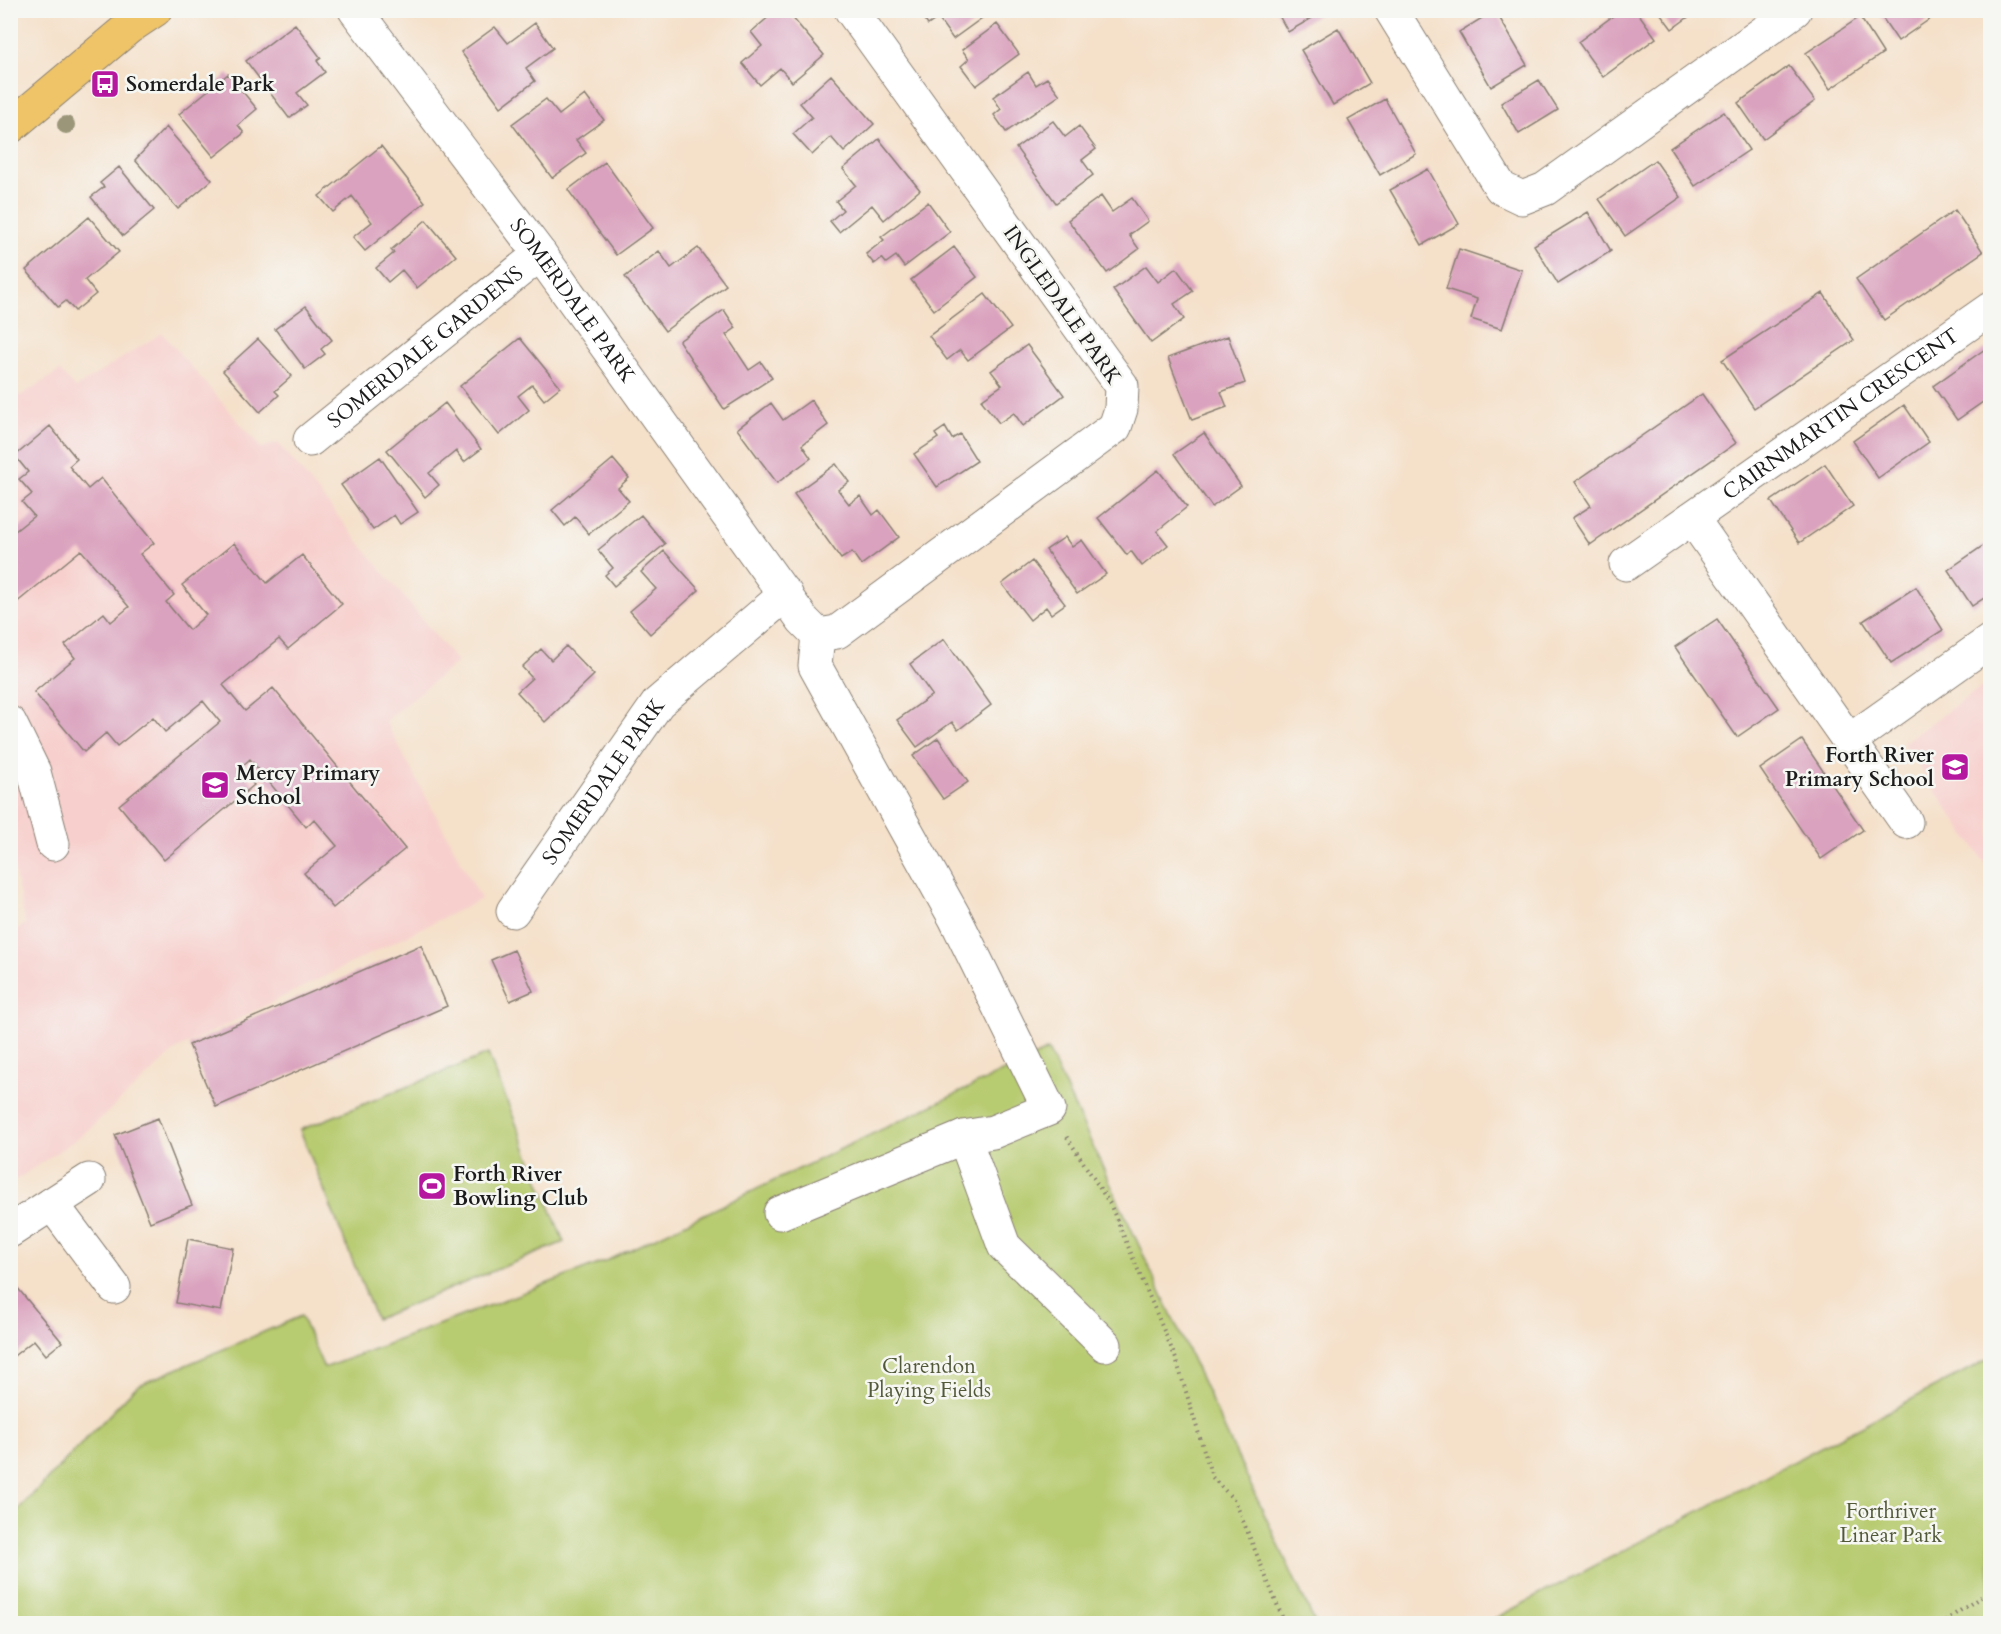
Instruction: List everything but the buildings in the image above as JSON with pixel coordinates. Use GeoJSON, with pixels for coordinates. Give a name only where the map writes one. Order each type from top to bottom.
{"type":"FeatureCollection","features":[{"type":"Feature","properties":{"kind":"highway"},"geometry":{"type":"LineString","coordinates":[[10,127],[128,28],[155,10]]}},
{"type":"Feature","properties":{"kind":"street","name":"SOMERDALE PARK"},"geometry":{"type":"LineString","coordinates":[[356,10],[540,254],[803,620],[818,635]]}},
{"type":"Feature","properties":{"kind":"street","name":"INGLEDALE PARK"},"geometry":{"type":"LineString","coordinates":[[818,635],[837,632],[1115,427],[1121,409],[1122,386],[851,10]]}},
{"type":"Feature","properties":{"kind":"street"},"geometry":{"type":"LineString","coordinates":[[1391,10],[1502,188],[1522,198],[1545,189],[1795,10]]}},
{"type":"Feature","properties":{"kind":"street","name":"SOMERDALE GARDENS"},"geometry":{"type":"LineString","coordinates":[[310,440],[540,254]]}},
{"type":"Feature","properties":{"kind":"street","name":"CAIRNMARTIN CRESCENT"},"geometry":{"type":"LineString","coordinates":[[1626,564],[1990,309]]}},
{"type":"Feature","properties":{"kind":"street"},"geometry":{"type":"LineString","coordinates":[[1692,518],[1906,822]]}},
{"type":"Feature","properties":{"kind":"street","name":"SOMERDALE PARK"},"geometry":{"type":"LineString","coordinates":[[513,910],[658,703],[786,594]]}},
{"type":"Feature","properties":{"kind":"street"},"geometry":{"type":"LineString","coordinates":[[780,1213],[964,1137],[993,1132],[1049,1108],[955,918],[815,666],[818,635]]}},
{"type":"Feature","properties":{"kind":"street"},"geometry":{"type":"LineString","coordinates":[[1849,741],[1990,641]]}},
{"type":"Feature","properties":{"kind":"street"},"geometry":{"type":"LineString","coordinates":[[10,723],[34,772],[53,844]]}},
{"type":"Feature","properties":{"kind":"street"},"geometry":{"type":"LineString","coordinates":[[964,1137],[1004,1246],[1105,1345]]}},
{"type":"Feature","properties":{"kind":"street"},"geometry":{"type":"LineString","coordinates":[[10,1231],[88,1180]]}},
{"type":"Feature","properties":{"kind":"street"},"geometry":{"type":"LineString","coordinates":[[52,1204],[114,1287]]}},
{"type":"Feature","properties":{"kind":"path"},"geometry":{"type":"LineString","coordinates":[[1049,1108],[1110,1204],[1176,1359],[1212,1477],[1235,1501],[1285,1623]]}},
{"type":"Feature","properties":{"kind":"path"},"geometry":{"type":"LineString","coordinates":[[1940,1623],[1990,1591]]}},
{"type":"Feature","properties":{"kind":"shaded area","name":"Mercy Primary School"},"geometry":{"type":"Polygon","coordinates":[[[162,333],[261,448],[278,443],[457,662],[385,721],[481,899],[177,1049],[81,1136],[11,1183],[11,933],[26,924],[10,849],[10,385],[20,396],[60,371],[75,388],[162,333]]]}},
{"type":"Feature","properties":{"kind":"shaded area","name":"Forth River Primary School"},"geometry":{"type":"Polygon","coordinates":[[[1990,681],[1990,870],[1903,743],[1990,681]]]}},
{"type":"Feature","properties":{"kind":"green space","name":"Clarendon Playing Fields"},"geometry":{"type":"Polygon","coordinates":[[[1048,1050],[1315,1623],[11,1623],[10,1518],[137,1386],[301,1316],[324,1368],[604,1262],[1048,1050]]]}},
{"type":"Feature","properties":{"kind":"green space","name":"Forth River Bowling Club"},"geometry":{"type":"Polygon","coordinates":[[[488,1054],[564,1242],[376,1319],[300,1130],[488,1054]]]}},
{"type":"Feature","properties":{"kind":"green space","name":"Forthriver Linear Park"},"geometry":{"type":"Polygon","coordinates":[[[1990,1358],[1990,1623],[1486,1623],[1990,1358]]]}},
{"type":"Feature","properties":{"kind":"place","name":"Somerdale Park"},"geometry":{"type":"Point","coordinates":[105,84]}},
{"type":"Feature","properties":{"kind":"place","name":"Forth River Primary School"},"geometry":{"type":"Point","coordinates":[1955,767]}},
{"type":"Feature","properties":{"kind":"place","name":"Mercy Primary School"},"geometry":{"type":"Point","coordinates":[215,785]}},
{"type":"Feature","properties":{"kind":"place","name":"Forth River Bowling Club"},"geometry":{"type":"Point","coordinates":[432,1186]}}]}
